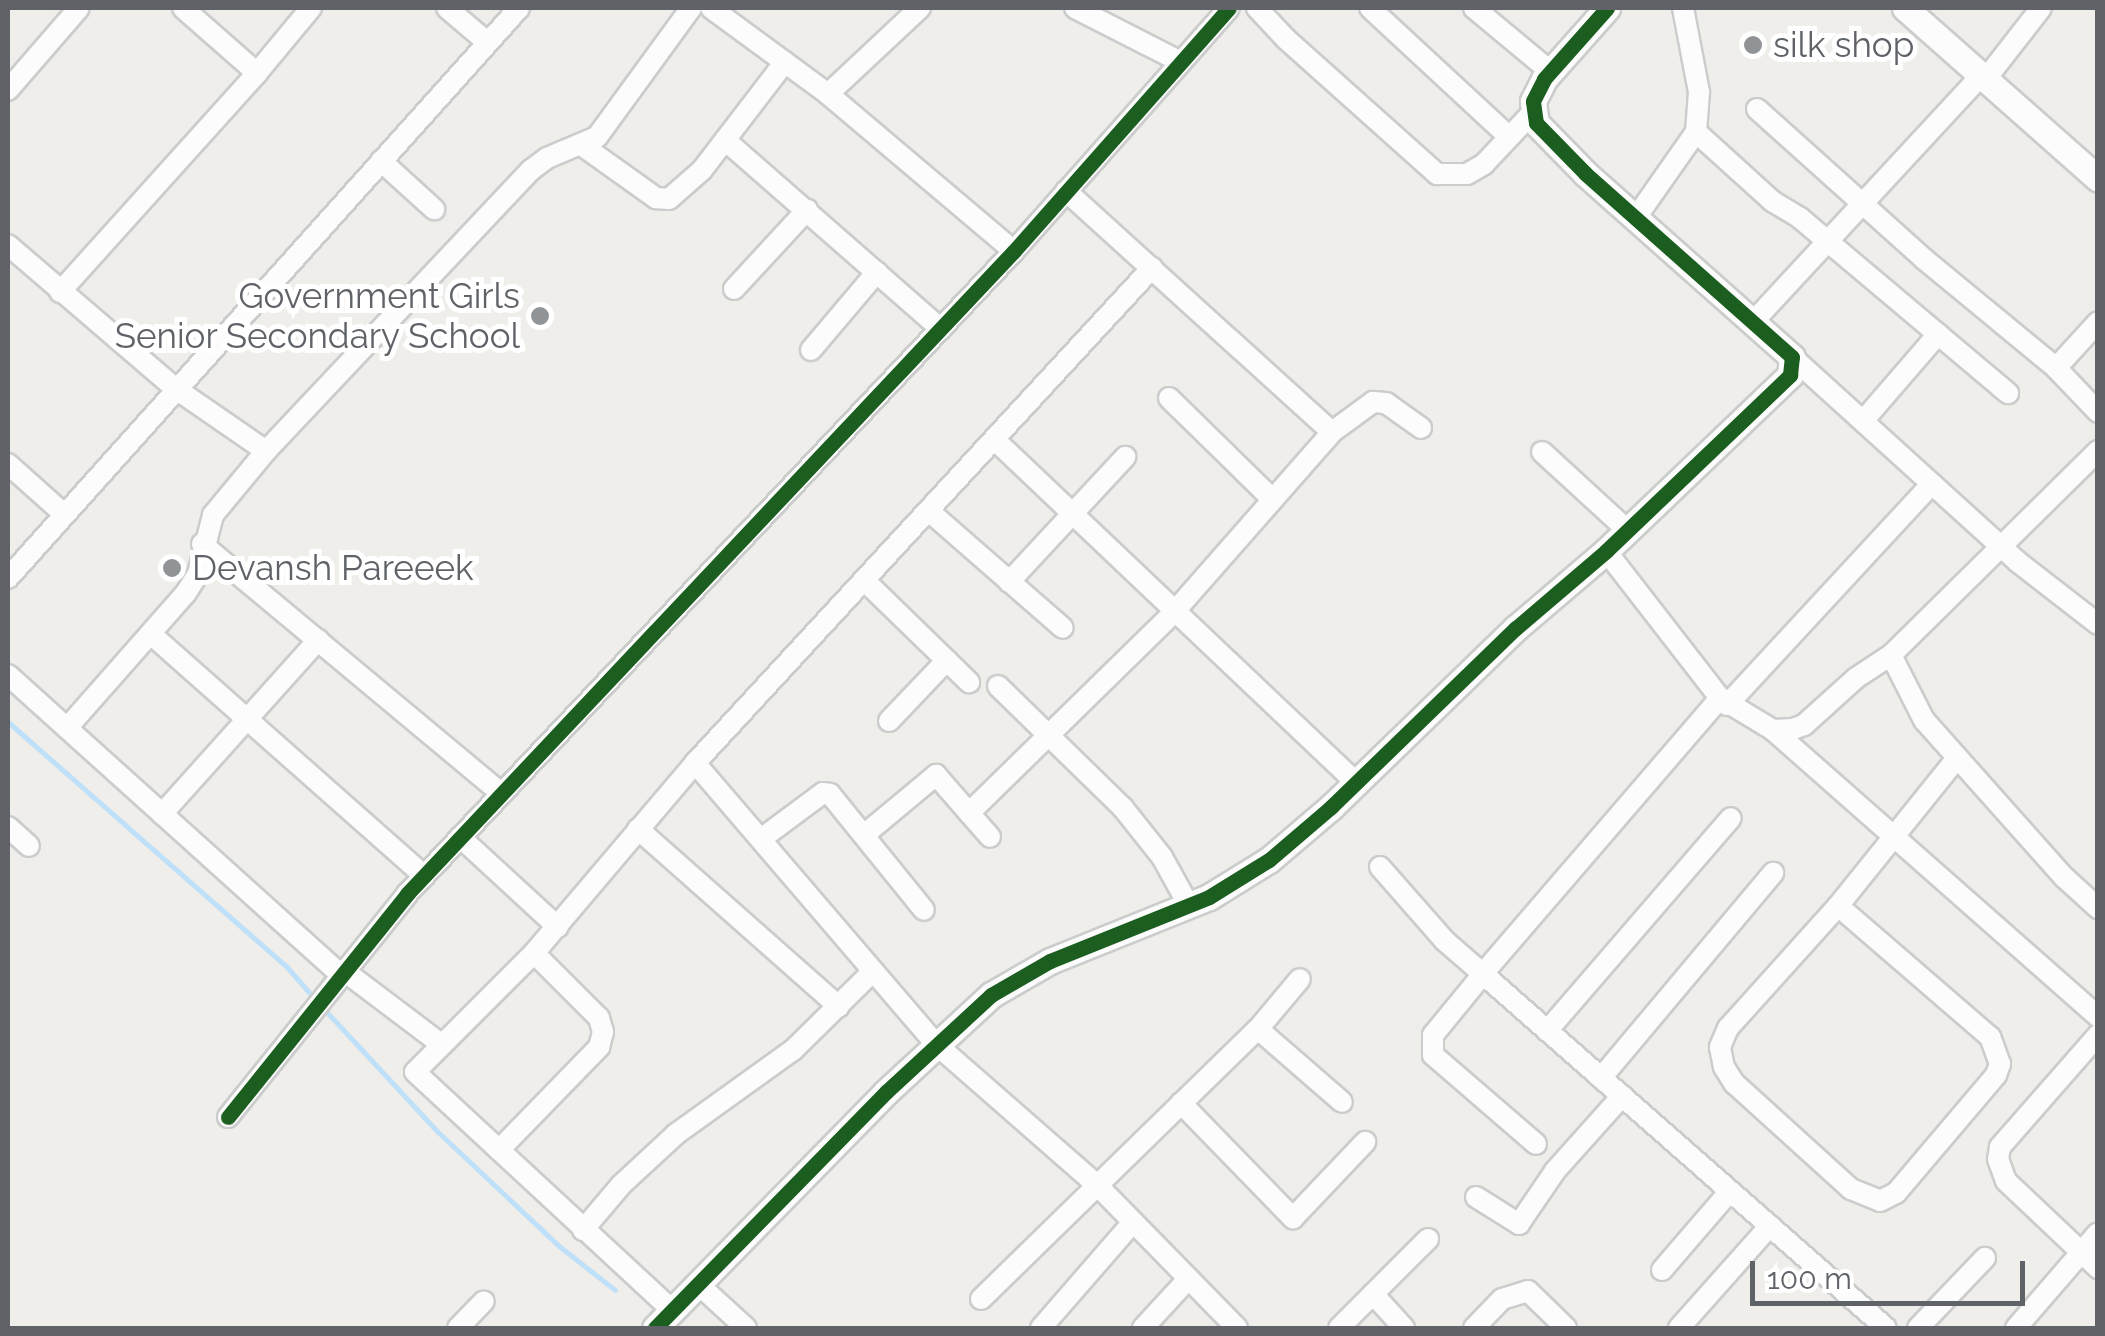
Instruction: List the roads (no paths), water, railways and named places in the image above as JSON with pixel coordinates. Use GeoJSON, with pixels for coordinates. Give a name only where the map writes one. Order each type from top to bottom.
{"type":"FeatureCollection","features":[{"type":"Feature","properties":{"kind":"street"},"geometry":{"type":"LineString","coordinates":[[8,90],[79,8]]}},
{"type":"Feature","properties":{"kind":"street"},"geometry":{"type":"LineString","coordinates":[[183,8],[258,74]]}},
{"type":"Feature","properties":{"kind":"street"},"geometry":{"type":"LineString","coordinates":[[60,292],[258,74],[311,8]]}},
{"type":"Feature","properties":{"kind":"street"},"geometry":{"type":"LineString","coordinates":[[447,8],[488,42]]}},
{"type":"Feature","properties":{"kind":"street"},"geometry":{"type":"LineString","coordinates":[[8,578],[519,8]]}},
{"type":"Feature","properties":{"kind":"street"},"geometry":{"type":"LineString","coordinates":[[66,728],[152,635],[198,574],[202,544],[213,515],[266,451],[531,170],[547,158],[597,137],[691,8]]}},
{"type":"Feature","properties":{"kind":"street"},"geometry":{"type":"LineString","coordinates":[[711,8],[828,94],[1014,251]]}},
{"type":"Feature","properties":{"kind":"street"},"geometry":{"type":"LineString","coordinates":[[828,94],[920,8]]}},
{"type":"Feature","properties":{"kind":"street"},"geometry":{"type":"LineString","coordinates":[[1075,8],[1179,61]]}},
{"type":"Feature","properties":{"kind":"street"},"geometry":{"type":"LineString","coordinates":[[1257,8],[1286,40],[1438,174],[1467,174],[1484,164],[1535,110]]}},
{"type":"Feature","properties":{"kind":"street"},"geometry":{"type":"LineString","coordinates":[[1370,8],[1508,136]]}},
{"type":"Feature","properties":{"kind":"street"},"geometry":{"type":"LineString","coordinates":[[1474,8],[1550,71]]}},
{"type":"Feature","properties":{"kind":"street"},"geometry":{"type":"LineString","coordinates":[[1608,8],[1550,71],[1534,101],[1536,123],[1636,219],[1998,545],[2098,624]]}},
{"type":"Feature","properties":{"kind":"street"},"geometry":{"type":"LineString","coordinates":[[1636,219],[1696,132],[1699,92],[1683,8]]}},
{"type":"Feature","properties":{"kind":"street"},"geometry":{"type":"LineString","coordinates":[[1905,8],[2098,179]]}},
{"type":"Feature","properties":{"kind":"street"},"geometry":{"type":"LineString","coordinates":[[1752,323],[1860,204],[1983,78],[2040,8]]}},
{"type":"Feature","properties":{"kind":"street"},"geometry":{"type":"LineString","coordinates":[[228,1116],[424,876],[1014,251],[1223,9]]}},
{"type":"Feature","properties":{"kind":"street"},"geometry":{"type":"LineString","coordinates":[[582,146],[656,198],[669,199],[702,170],[785,62]]}},
{"type":"Feature","properties":{"kind":"street"},"geometry":{"type":"LineString","coordinates":[[1757,108],[1860,204],[2056,368],[2098,412]]}},
{"type":"Feature","properties":{"kind":"street"},"geometry":{"type":"LineString","coordinates":[[1696,132],[1772,201],[1828,242],[2008,393]]}},
{"type":"Feature","properties":{"kind":"street"},"geometry":{"type":"LineString","coordinates":[[726,140],[942,328]]}},
{"type":"Feature","properties":{"kind":"street"},"geometry":{"type":"LineString","coordinates":[[380,161],[434,209]]}},
{"type":"Feature","properties":{"kind":"street"},"geometry":{"type":"LineString","coordinates":[[1066,191],[1332,432]]}},
{"type":"Feature","properties":{"kind":"street"},"geometry":{"type":"LineString","coordinates":[[734,289],[806,210]]}},
{"type":"Feature","properties":{"kind":"street"},"geometry":{"type":"LineString","coordinates":[[8,245],[176,389],[266,451]]}},
{"type":"Feature","properties":{"kind":"street"},"geometry":{"type":"LineString","coordinates":[[1152,268],[695,763],[558,927],[415,1072],[583,1230],[663,1320],[937,1045],[992,995],[1050,960],[1190,906],[1269,860],[1779,388],[1790,375],[1792,357]]}},
{"type":"Feature","properties":{"kind":"street"},"geometry":{"type":"LineString","coordinates":[[811,350],[878,272]]}},
{"type":"Feature","properties":{"kind":"street"},"geometry":{"type":"LineString","coordinates":[[2056,368],[2098,322]]}},
{"type":"Feature","properties":{"kind":"street"},"geometry":{"type":"LineString","coordinates":[[1863,421],[1938,334]]}},
{"type":"Feature","properties":{"kind":"street"},"geometry":{"type":"LineString","coordinates":[[1169,398],[1272,499]]}},
{"type":"Feature","properties":{"kind":"street"},"geometry":{"type":"LineString","coordinates":[[969,813],[1175,611],[1332,432],[1373,402],[1386,404],[1421,428]]}},
{"type":"Feature","properties":{"kind":"street"},"geometry":{"type":"LineString","coordinates":[[995,440],[1356,783]]}},
{"type":"Feature","properties":{"kind":"street"},"geometry":{"type":"LineString","coordinates":[[1774,730],[1804,725],[1856,678],[1891,655],[1998,545],[2098,451]]}},
{"type":"Feature","properties":{"kind":"street"},"geometry":{"type":"LineString","coordinates":[[1542,452],[1627,530]]}},
{"type":"Feature","properties":{"kind":"street"},"geometry":{"type":"LineString","coordinates":[[1009,582],[1125,457]]}},
{"type":"Feature","properties":{"kind":"street"},"geometry":{"type":"LineString","coordinates":[[8,464],[64,514]]}},
{"type":"Feature","properties":{"kind":"street"},"geometry":{"type":"LineString","coordinates":[[1536,1144],[1433,1056],[1433,1035],[1482,974],[1724,701],[1932,484]]}},
{"type":"Feature","properties":{"kind":"street"},"geometry":{"type":"LineString","coordinates":[[930,512],[1063,628]]}},
{"type":"Feature","properties":{"kind":"street"},"geometry":{"type":"LineString","coordinates":[[202,544],[501,793]]}},
{"type":"Feature","properties":{"kind":"street"},"geometry":{"type":"LineString","coordinates":[[1606,550],[1724,701],[1774,730],[1890,838],[2098,1017]]}},
{"type":"Feature","properties":{"kind":"street"},"geometry":{"type":"LineString","coordinates":[[866,582],[969,682]]}},
{"type":"Feature","properties":{"kind":"street"},"geometry":{"type":"LineString","coordinates":[[152,635],[424,876]]}},
{"type":"Feature","properties":{"kind":"street"},"geometry":{"type":"LineString","coordinates":[[162,814],[318,640]]}},
{"type":"Feature","properties":{"kind":"street"},"geometry":{"type":"LineString","coordinates":[[1891,655],[1924,720],[2098,908]]}},
{"type":"Feature","properties":{"kind":"street"},"geometry":{"type":"LineString","coordinates":[[889,721],[947,660]]}},
{"type":"Feature","properties":{"kind":"street"},"geometry":{"type":"LineString","coordinates":[[8,675],[338,977],[442,1045]]}},
{"type":"Feature","properties":{"kind":"street"},"geometry":{"type":"LineString","coordinates":[[998,686],[1122,808],[1162,858],[1190,906]]}},
{"type":"Feature","properties":{"kind":"street"},"geometry":{"type":"LineString","coordinates":[[1838,906],[1990,1037],[1999,1052],[1996,1075],[1896,1193],[1880,1201],[1852,1188],[1734,1083],[1724,1067],[1720,1047],[1728,1028],[1838,906],[1957,758]]}},
{"type":"Feature","properties":{"kind":"street"},"geometry":{"type":"LineString","coordinates":[[695,763],[937,1045],[1097,1186],[1237,1328]]}},
{"type":"Feature","properties":{"kind":"street"},"geometry":{"type":"LineString","coordinates":[[864,835],[931,776],[938,777],[990,837]]}},
{"type":"Feature","properties":{"kind":"street"},"geometry":{"type":"LineString","coordinates":[[761,840],[827,793],[924,910]]}},
{"type":"Feature","properties":{"kind":"street"},"geometry":{"type":"LineString","coordinates":[[1547,1031],[1731,818]]}},
{"type":"Feature","properties":{"kind":"street"},"geometry":{"type":"LineString","coordinates":[[8,827],[29,846]]}},
{"type":"Feature","properties":{"kind":"street"},"geometry":{"type":"LineString","coordinates":[[638,829],[838,1007]]}},
{"type":"Feature","properties":{"kind":"street"},"geometry":{"type":"LineString","coordinates":[[460,837],[558,927]]}},
{"type":"Feature","properties":{"kind":"street"},"geometry":{"type":"LineString","coordinates":[[1380,868],[1445,941],[1886,1328]]}},
{"type":"Feature","properties":{"kind":"street"},"geometry":{"type":"LineString","coordinates":[[1600,1078],[1772,872]]}},
{"type":"Feature","properties":{"kind":"street"},"geometry":{"type":"LineString","coordinates":[[499,1150],[599,1047],[603,1032],[599,1018],[534,953]]}},
{"type":"Feature","properties":{"kind":"street"},"geometry":{"type":"LineString","coordinates":[[583,1230],[621,1185],[676,1134],[792,1050],[872,972]]}},
{"type":"Feature","properties":{"kind":"street"},"geometry":{"type":"LineString","coordinates":[[980,1300],[1258,1029],[1300,979]]}},
{"type":"Feature","properties":{"kind":"street"},"geometry":{"type":"LineString","coordinates":[[1258,1029],[1342,1102]]}},
{"type":"Feature","properties":{"kind":"street"},"geometry":{"type":"LineString","coordinates":[[2098,1035],[2000,1147],[1998,1159],[2006,1181],[2098,1268]]}},
{"type":"Feature","properties":{"kind":"street"},"geometry":{"type":"LineString","coordinates":[[1476,1197],[1519,1224],[1556,1171],[1622,1096]]}},
{"type":"Feature","properties":{"kind":"street"},"geometry":{"type":"LineString","coordinates":[[1181,1103],[1293,1218],[1365,1142]]}},
{"type":"Feature","properties":{"kind":"street"},"geometry":{"type":"LineString","coordinates":[[1662,1270],[1730,1192]]}},
{"type":"Feature","properties":{"kind":"street"},"geometry":{"type":"LineString","coordinates":[[1041,1328],[1132,1222]]}},
{"type":"Feature","properties":{"kind":"street"},"geometry":{"type":"LineString","coordinates":[[1679,1328],[1770,1226]]}},
{"type":"Feature","properties":{"kind":"street"},"geometry":{"type":"LineString","coordinates":[[2016,1328],[2098,1233]]}},
{"type":"Feature","properties":{"kind":"street"},"geometry":{"type":"LineString","coordinates":[[1339,1328],[1428,1238]]}},
{"type":"Feature","properties":{"kind":"street"},"geometry":{"type":"LineString","coordinates":[[1918,1328],[1985,1258]]}},
{"type":"Feature","properties":{"kind":"street"},"geometry":{"type":"LineString","coordinates":[[1143,1328],[1188,1279]]}},
{"type":"Feature","properties":{"kind":"street"},"geometry":{"type":"LineString","coordinates":[[698,1284],[746,1328]]}},
{"type":"Feature","properties":{"kind":"street"},"geometry":{"type":"LineString","coordinates":[[1474,1328],[1502,1299],[1528,1291],[1566,1328]]}},
{"type":"Feature","properties":{"kind":"street"},"geometry":{"type":"LineString","coordinates":[[1373,1294],[1404,1328]]}},
{"type":"Feature","properties":{"kind":"street"},"geometry":{"type":"LineString","coordinates":[[458,1328],[484,1301]]}},
{"type":"Feature","properties":{"kind":"waterway"},"geometry":{"type":"LineString","coordinates":[[8,722],[286,966],[315,999]]}},
{"type":"Feature","properties":{"kind":"waterway"},"geometry":{"type":"LineString","coordinates":[[323,1008],[438,1132],[559,1246],[615,1290]]}},
{"type":"Feature","properties":{"kind":"place","name":"silk shop"},"geometry":{"type":"Point","coordinates":[1753,45]}},
{"type":"Feature","properties":{"kind":"place","name":"Government Girls Senior Secondary School"},"geometry":{"type":"Point","coordinates":[540,316]}},
{"type":"Feature","properties":{"kind":"place","name":"Devansh Pareeek"},"geometry":{"type":"Point","coordinates":[172,568]}}]}
